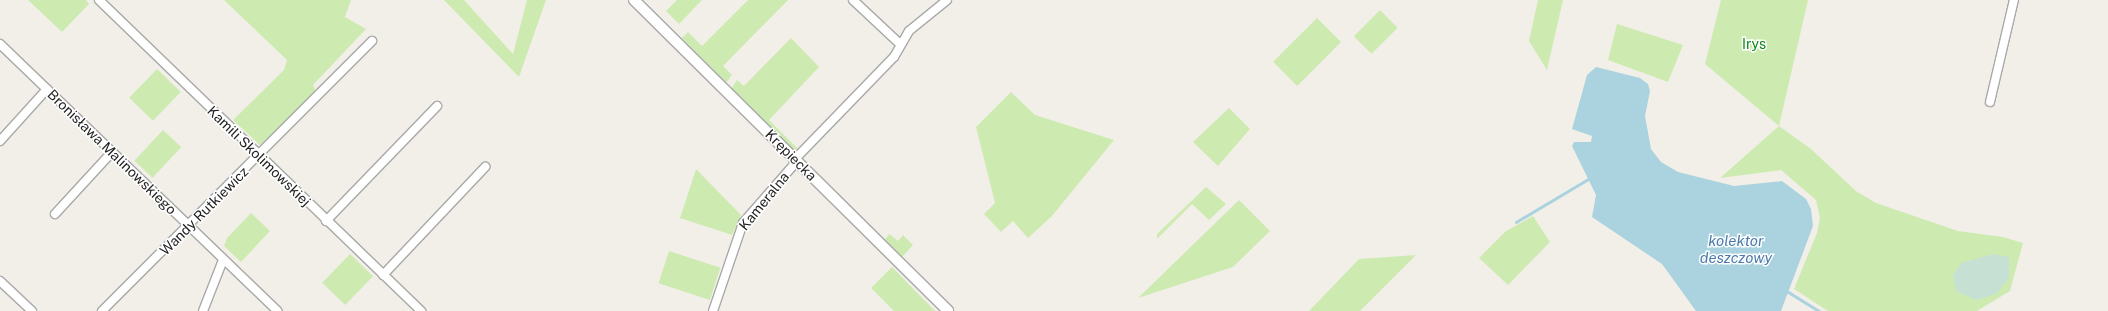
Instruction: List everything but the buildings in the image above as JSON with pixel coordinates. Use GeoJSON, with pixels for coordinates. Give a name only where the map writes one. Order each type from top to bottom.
{"type":"FeatureCollection","features":[{"type":"Feature","properties":{"kind":"street","name":"Kamili Skolimowskiej"},"geometry":{"type":"LineString","coordinates":[[99,0],[259,157],[420,311]]}},
{"type":"Feature","properties":{"kind":"street","name":"Krępiecka"},"geometry":{"type":"LineString","coordinates":[[634,0],[948,311]]}},
{"type":"Feature","properties":{"kind":"street"},"geometry":{"type":"LineString","coordinates":[[853,0],[900,44]]}},
{"type":"Feature","properties":{"kind":"street","name":"Kameralna"},"geometry":{"type":"LineString","coordinates":[[713,311],[743,223],[796,160],[894,57],[908,31],[947,0]]}},
{"type":"Feature","properties":{"kind":"street"},"geometry":{"type":"LineString","coordinates":[[1990,102],[2014,0]]}},
{"type":"Feature","properties":{"kind":"street","name":"Wandy Rutkiewicz"},"geometry":{"type":"LineString","coordinates":[[102,311],[259,157],[372,41]]}},
{"type":"Feature","properties":{"kind":"street","name":"Bronisława Malinowskiego"},"geometry":{"type":"LineString","coordinates":[[0,45],[278,311]]}},
{"type":"Feature","properties":{"kind":"street"},"geometry":{"type":"LineString","coordinates":[[0,141],[47,90]]}},
{"type":"Feature","properties":{"kind":"street"},"geometry":{"type":"LineString","coordinates":[[326,221],[437,106]]}},
{"type":"Feature","properties":{"kind":"street"},"geometry":{"type":"LineString","coordinates":[[55,214],[112,152]]}},
{"type":"Feature","properties":{"kind":"street"},"geometry":{"type":"LineString","coordinates":[[383,275],[485,167]]}},
{"type":"Feature","properties":{"kind":"street"},"geometry":{"type":"LineString","coordinates":[[203,311],[223,260]]}},
{"type":"Feature","properties":{"kind":"street"},"geometry":{"type":"LineString","coordinates":[[0,281],[32,311]]}},
{"type":"Feature","properties":{"kind":"green space"},"geometry":{"type":"Polygon","coordinates":[[[28,0],[86,0],[89,4],[62,32],[28,0]]]}},
{"type":"Feature","properties":{"kind":"green space"},"geometry":{"type":"Polygon","coordinates":[[[224,0],[351,0],[345,17],[366,29],[313,85],[316,91],[260,145],[233,120],[284,70],[287,60],[224,0]]]}},
{"type":"Feature","properties":{"kind":"green space"},"geometry":{"type":"Polygon","coordinates":[[[444,0],[464,0],[513,54],[527,0],[546,0],[519,77],[444,0]]]}},
{"type":"Feature","properties":{"kind":"green space"},"geometry":{"type":"Polygon","coordinates":[[[677,0],[702,0],[679,24],[666,11],[677,0]]]}},
{"type":"Feature","properties":{"kind":"green space"},"geometry":{"type":"Polygon","coordinates":[[[748,0],[788,0],[723,66],[732,75],[726,83],[682,38],[688,32],[702,46],[748,0]]]}},
{"type":"Feature","properties":{"kind":"green space"},"geometry":{"type":"Polygon","coordinates":[[[1538,0],[1563,0],[1547,70],[1529,41],[1538,0]]]}},
{"type":"Feature","properties":{"kind":"green space","name":"Irys"},"geometry":{"type":"Polygon","coordinates":[[[1721,0],[1808,0],[1779,126],[1705,64],[1721,0]]]}},
{"type":"Feature","properties":{"kind":"green space"},"geometry":{"type":"Polygon","coordinates":[[[1380,10],[1398,28],[1372,54],[1354,36],[1380,10]]]}},
{"type":"Feature","properties":{"kind":"green space"},"geometry":{"type":"Polygon","coordinates":[[[1317,18],[1341,42],[1297,86],[1273,62],[1317,18]]]}},
{"type":"Feature","properties":{"kind":"green space"},"geometry":{"type":"Polygon","coordinates":[[[1617,24],[1683,45],[1668,82],[1608,60],[1617,24]]]}},
{"type":"Feature","properties":{"kind":"green space"},"geometry":{"type":"Polygon","coordinates":[[[791,38],[819,67],[769,120],[799,150],[790,149],[731,89],[737,80],[744,86],[791,38]]]}},
{"type":"Feature","properties":{"kind":"green space"},"geometry":{"type":"Polygon","coordinates":[[[157,69],[181,92],[153,121],[129,98],[157,69]]]}},
{"type":"Feature","properties":{"kind":"green space"},"geometry":{"type":"Polygon","coordinates":[[[1011,92],[1035,115],[1114,140],[1052,216],[1028,238],[1013,221],[1001,232],[984,214],[995,203],[976,127],[1011,92]]]}},
{"type":"Feature","properties":{"kind":"green space"},"geometry":{"type":"Polygon","coordinates":[[[1229,108],[1250,129],[1218,166],[1193,142],[1229,108]]]}},
{"type":"Feature","properties":{"kind":"green space"},"geometry":{"type":"Polygon","coordinates":[[[1779,126],[1811,149],[1856,191],[1876,203],[1958,231],[2003,237],[2023,243],[2010,291],[1977,311],[1828,311],[1794,289],[1817,233],[1820,218],[1816,200],[1781,170],[1720,178],[1779,126]]]}},
{"type":"Feature","properties":{"kind":"green space"},"geometry":{"type":"Polygon","coordinates":[[[163,130],[181,147],[153,178],[134,161],[163,130]]]}},
{"type":"Feature","properties":{"kind":"green space"},"geometry":{"type":"Polygon","coordinates":[[[696,169],[741,215],[732,235],[680,218],[696,169]]]}},
{"type":"Feature","properties":{"kind":"green space"},"geometry":{"type":"Polygon","coordinates":[[[1206,187],[1226,204],[1209,220],[1192,204],[1157,239],[1157,234],[1206,187]]]}},
{"type":"Feature","properties":{"kind":"green space"},"geometry":{"type":"Polygon","coordinates":[[[1239,200],[1270,231],[1233,267],[1138,298],[1239,200]]]}},
{"type":"Feature","properties":{"kind":"green space"},"geometry":{"type":"Polygon","coordinates":[[[251,213],[270,231],[241,262],[224,246],[227,238],[251,213]]]}},
{"type":"Feature","properties":{"kind":"green space"},"geometry":{"type":"Polygon","coordinates":[[[1533,216],[1550,242],[1508,285],[1479,258],[1506,231],[1533,216]]]}},
{"type":"Feature","properties":{"kind":"green space"},"geometry":{"type":"Polygon","coordinates":[[[889,234],[898,241],[903,235],[913,245],[901,258],[884,241],[889,234]]]}},
{"type":"Feature","properties":{"kind":"green space"},"geometry":{"type":"Polygon","coordinates":[[[669,251],[720,268],[710,300],[658,283],[669,251]]]}},
{"type":"Feature","properties":{"kind":"green space"},"geometry":{"type":"Polygon","coordinates":[[[350,254],[373,276],[345,305],[322,283],[350,254]]]}},
{"type":"Feature","properties":{"kind":"green space"},"geometry":{"type":"Polygon","coordinates":[[[1993,254],[2009,257],[2009,278],[1996,294],[1976,300],[1956,291],[1953,275],[1961,263],[1993,254]]]}},
{"type":"Feature","properties":{"kind":"green space"},"geometry":{"type":"Polygon","coordinates":[[[1416,255],[1360,311],[1309,311],[1359,259],[1416,255]]]}},
{"type":"Feature","properties":{"kind":"green space"},"geometry":{"type":"Polygon","coordinates":[[[892,267],[935,311],[894,311],[871,288],[892,267]]]}},
{"type":"Feature","properties":{"kind":"water","name":"kolektor deszczowy"},"geometry":{"type":"Polygon","coordinates":[[[1596,67],[1640,78],[1648,84],[1650,91],[1645,116],[1651,149],[1661,162],[1678,172],[1734,186],[1782,181],[1806,199],[1811,209],[1813,226],[1781,311],[1696,311],[1662,264],[1592,217],[1596,195],[1572,146],[1574,142],[1591,142],[1592,136],[1572,129],[1587,75],[1596,67]]]}},
{"type":"Feature","properties":{"kind":"waterway"},"geometry":{"type":"LineString","coordinates":[[1516,222],[1590,178]]}},
{"type":"Feature","properties":{"kind":"waterway"},"geometry":{"type":"LineString","coordinates":[[1787,291],[1819,311]]}}]}
